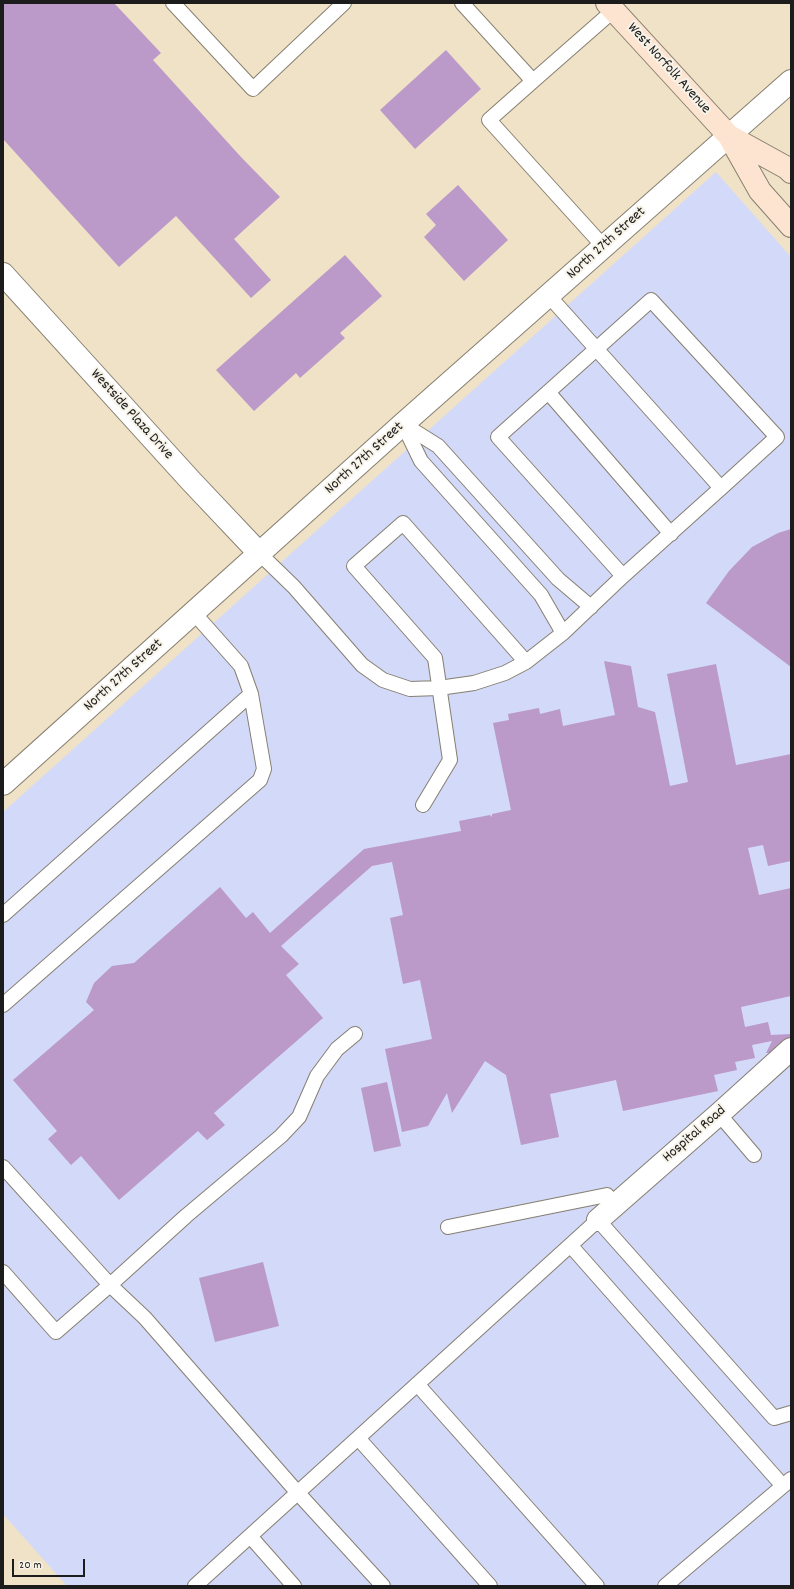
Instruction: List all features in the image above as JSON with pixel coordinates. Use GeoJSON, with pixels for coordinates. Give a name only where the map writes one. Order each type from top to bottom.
{"type":"FeatureCollection","features":[{"type":"Feature","properties":{"kind":"main road","name":"West Norfolk Avenue"},"geometry":{"type":"LineString","coordinates":[[611,7],[728,136],[760,191],[791,226]]}},
{"type":"Feature","properties":{"kind":"main road","name":"West Norfolk Avenue"},"geometry":{"type":"LineString","coordinates":[[728,136],[787,168],[791,172]]}},
{"type":"Feature","properties":{"kind":"street","name":"North 27th Street"},"geometry":{"type":"LineString","coordinates":[[3,784],[403,424],[791,81]]}},
{"type":"Feature","properties":{"kind":"street","name":"Westside Plaza Drive"},"geometry":{"type":"LineString","coordinates":[[3,274],[191,481],[260,554]]}},
{"type":"Feature","properties":{"kind":"street","name":"Hospital Road"},"geometry":{"type":"LineString","coordinates":[[598,1220],[791,1049]]}},
{"type":"Feature","properties":{"kind":"lane"},"geometry":{"type":"LineString","coordinates":[[173,3],[253,89],[344,3]]}},
{"type":"Feature","properties":{"kind":"lane"},"geometry":{"type":"LineString","coordinates":[[462,3],[533,80]]}},
{"type":"Feature","properties":{"kind":"lane"},"geometry":{"type":"LineString","coordinates":[[604,247],[489,120],[611,7]]}},
{"type":"Feature","properties":{"kind":"lane"},"geometry":{"type":"LineString","coordinates":[[549,296],[597,348],[720,488]]}},
{"type":"Feature","properties":{"kind":"lane"},"geometry":{"type":"LineString","coordinates":[[260,554],[294,587],[362,665],[383,680],[410,689],[439,688],[474,683],[504,673],[526,662],[563,633],[623,576],[777,437],[651,300],[498,437],[623,576]]}},
{"type":"Feature","properties":{"kind":"lane"},"geometry":{"type":"LineString","coordinates":[[548,392],[671,534]]}},
{"type":"Feature","properties":{"kind":"lane"},"geometry":{"type":"LineString","coordinates":[[403,424],[438,446],[558,579],[591,607]]}},
{"type":"Feature","properties":{"kind":"lane"},"geometry":{"type":"LineString","coordinates":[[403,424],[421,461],[541,595],[563,633]]}},
{"type":"Feature","properties":{"kind":"lane"},"geometry":{"type":"LineString","coordinates":[[423,805],[450,760],[435,658],[354,566],[403,523],[526,662]]}},
{"type":"Feature","properties":{"kind":"lane"},"geometry":{"type":"LineString","coordinates":[[3,1005],[260,780],[264,769],[251,694],[241,666],[194,613]]}},
{"type":"Feature","properties":{"kind":"lane"},"geometry":{"type":"LineString","coordinates":[[3,915],[251,694]]}},
{"type":"Feature","properties":{"kind":"lane"},"geometry":{"type":"LineString","coordinates":[[3,1272],[56,1332],[186,1216],[286,1131],[299,1117],[317,1076],[337,1049],[355,1034]]}},
{"type":"Feature","properties":{"kind":"lane"},"geometry":{"type":"LineString","coordinates":[[719,1114],[754,1155]]}},
{"type":"Feature","properties":{"kind":"lane"},"geometry":{"type":"LineString","coordinates":[[3,1167],[110,1285],[145,1318],[297,1492],[384,1586]]}},
{"type":"Feature","properties":{"kind":"lane"},"geometry":{"type":"LineString","coordinates":[[448,1227],[607,1195],[615,1205]]}},
{"type":"Feature","properties":{"kind":"lane"},"geometry":{"type":"LineString","coordinates":[[195,1586],[598,1220],[774,1418],[791,1413]]}},
{"type":"Feature","properties":{"kind":"lane"},"geometry":{"type":"LineString","coordinates":[[571,1246],[787,1482],[665,1586]]}},
{"type":"Feature","properties":{"kind":"lane"},"geometry":{"type":"LineString","coordinates":[[417,1384],[597,1586]]}},
{"type":"Feature","properties":{"kind":"lane"},"geometry":{"type":"LineString","coordinates":[[358,1438],[490,1586]]}},
{"type":"Feature","properties":{"kind":"lane"},"geometry":{"type":"LineString","coordinates":[[250,1536],[294,1586]]}},
{"type":"Feature","properties":{"kind":"shaded area"},"geometry":{"type":"Polygon","coordinates":[[[716,172],[791,257],[791,1586],[67,1586],[3,1514],[3,812],[716,172]]]}},
{"type":"Feature","properties":{"kind":"building"},"geometry":{"type":"Polygon","coordinates":[[[3,3],[114,3],[161,53],[153,60],[241,157],[280,197],[234,239],[271,280],[251,298],[176,216],[119,267],[3,139],[3,3]]]}},
{"type":"Feature","properties":{"kind":"building"},"geometry":{"type":"Polygon","coordinates":[[[446,50],[481,89],[415,149],[380,110],[446,50]]]}},
{"type":"Feature","properties":{"kind":"building"},"geometry":{"type":"Polygon","coordinates":[[[458,185],[508,240],[464,281],[424,237],[436,225],[426,214],[458,185]]]}},
{"type":"Feature","properties":{"kind":"building"},"geometry":{"type":"Polygon","coordinates":[[[345,255],[382,296],[340,333],[345,338],[300,378],[296,373],[254,411],[216,370],[345,255]]]}},
{"type":"Feature","properties":{"kind":"building"},"geometry":{"type":"Polygon","coordinates":[[[791,529],[791,667],[706,603],[729,571],[752,547],[778,533],[791,529]]]}},
{"type":"Feature","properties":{"kind":"building"},"geometry":{"type":"Polygon","coordinates":[[[604,661],[631,666],[638,707],[655,712],[670,786],[688,782],[667,674],[716,664],[736,765],[791,754],[791,861],[768,866],[763,845],[748,848],[759,895],[791,888],[791,996],[741,1007],[745,1027],[768,1022],[771,1035],[791,1034],[791,1052],[766,1053],[772,1041],[752,1045],[755,1058],[735,1062],[737,1070],[714,1075],[718,1091],[623,1111],[616,1080],[550,1094],[559,1137],[521,1145],[506,1075],[485,1061],[452,1113],[447,1093],[428,1126],[402,1132],[385,1049],[432,1039],[420,980],[403,984],[390,918],[403,915],[392,862],[372,866],[281,946],[299,964],[286,975],[323,1018],[214,1113],[225,1125],[207,1140],[198,1131],[119,1200],[81,1156],[71,1165],[48,1139],[57,1131],[13,1080],[94,1010],[86,1002],[94,983],[112,966],[134,963],[220,887],[246,918],[253,912],[270,933],[364,849],[461,831],[459,821],[490,815],[492,817],[492,814],[511,810],[493,723],[509,720],[508,714],[539,708],[540,714],[560,709],[563,726],[615,715],[604,661]]]}},
{"type":"Feature","properties":{"kind":"building"},"geometry":{"type":"Polygon","coordinates":[[[387,1082],[401,1146],[374,1152],[361,1088],[387,1082]]]}},
{"type":"Feature","properties":{"kind":"building"},"geometry":{"type":"Polygon","coordinates":[[[263,1262],[279,1326],[215,1342],[199,1278],[263,1262]]]}}]}
